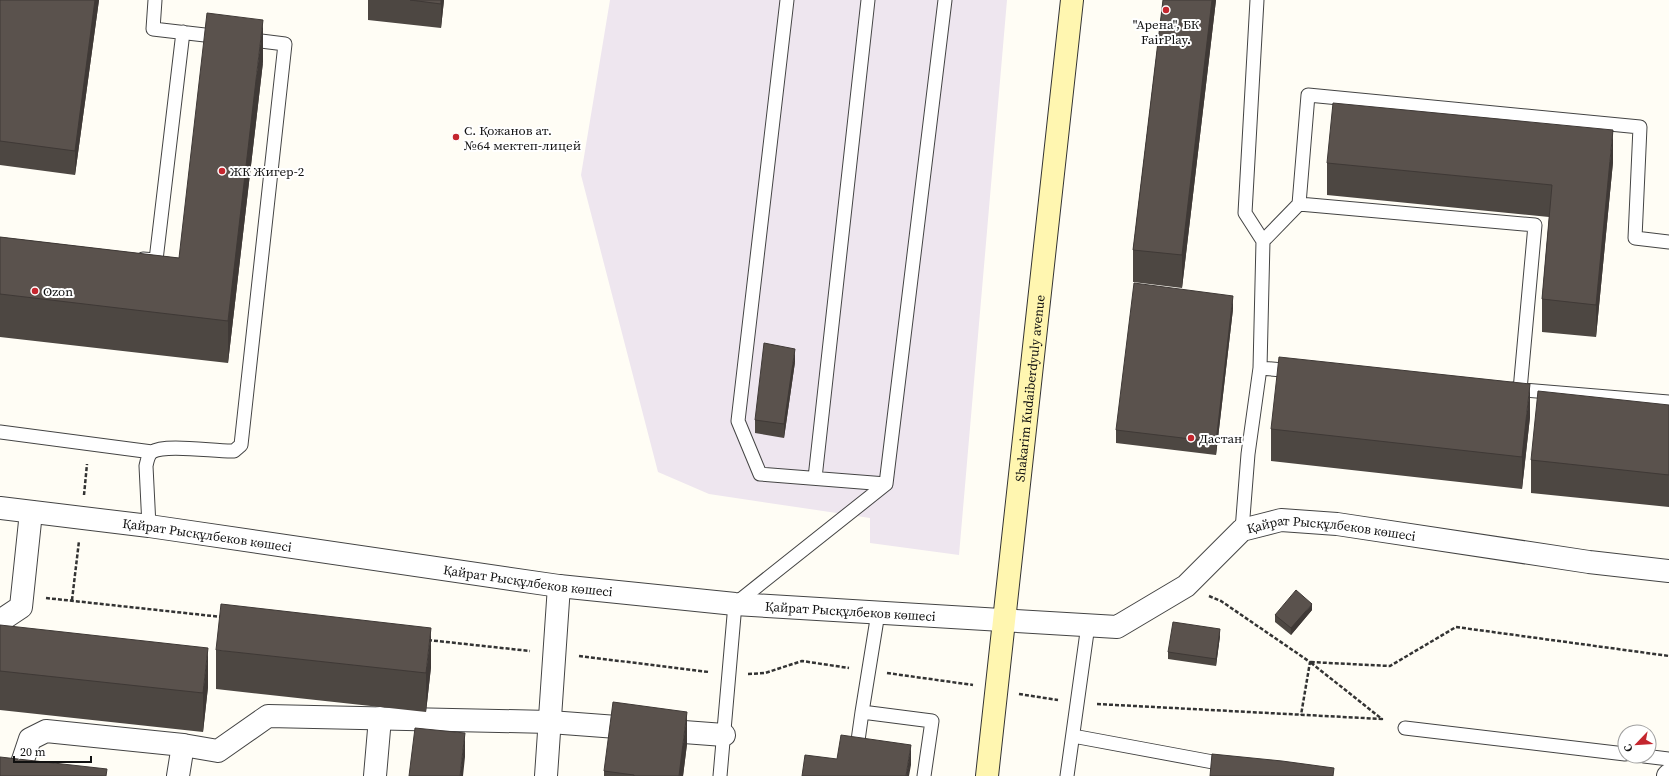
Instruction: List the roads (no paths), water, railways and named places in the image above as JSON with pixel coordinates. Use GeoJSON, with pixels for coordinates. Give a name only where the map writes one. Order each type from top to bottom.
{"type":"FeatureCollection","features":[{"type":"Feature","properties":{"kind":"main road","name":"Shakarim Kudaiberdyuly avenue"},"geometry":{"type":"LineString","coordinates":[[987,776],[1072,0]]}},
{"type":"Feature","properties":{"kind":"street","name":"Қайрат Рысқұлбеков көшесі"},"geometry":{"type":"LineString","coordinates":[[0,508],[149,526],[559,586],[735,604],[878,614],[1004,619],[1117,627],[1186,586],[1242,530],[1281,520],[1337,524],[1589,562],[1669,571]]}},
{"type":"Feature","properties":{"kind":"street"},"geometry":{"type":"LineString","coordinates":[[0,621],[21,607],[31,512]]}},
{"type":"Feature","properties":{"kind":"street"},"geometry":{"type":"LineString","coordinates":[[546,776],[559,586]]}},
{"type":"Feature","properties":{"kind":"street"},"geometry":{"type":"LineString","coordinates":[[14,775],[30,739],[46,731],[183,745],[218,751],[268,716],[550,722],[724,735]]}},
{"type":"Feature","properties":{"kind":"street"},"geometry":{"type":"LineString","coordinates":[[375,776],[380,718]]}},
{"type":"Feature","properties":{"kind":"street"},"geometry":{"type":"LineString","coordinates":[[178,776],[183,745]]}},
{"type":"Feature","properties":{"kind":"lane"},"geometry":{"type":"LineString","coordinates":[[0,432],[152,452],[165,447],[234,451],[241,445],[285,44],[153,29],[155,0]]}},
{"type":"Feature","properties":{"kind":"lane"},"geometry":{"type":"LineString","coordinates":[[787,0],[738,421],[760,474],[886,484]]}},
{"type":"Feature","properties":{"kind":"lane"},"geometry":{"type":"LineString","coordinates":[[815,478],[868,0]]}},
{"type":"Feature","properties":{"kind":"lane"},"geometry":{"type":"LineString","coordinates":[[720,776],[735,604],[886,484],[945,0]]}},
{"type":"Feature","properties":{"kind":"lane"},"geometry":{"type":"LineString","coordinates":[[1242,530],[1248,454],[1260,368],[1263,241],[1245,213],[1257,0]]}},
{"type":"Feature","properties":{"kind":"lane"},"geometry":{"type":"LineString","coordinates":[[133,258],[156,260],[183,32]]}},
{"type":"Feature","properties":{"kind":"lane"},"geometry":{"type":"LineString","coordinates":[[1263,241],[1299,204],[1308,94],[1640,127],[1635,238],[1669,242]]}},
{"type":"Feature","properties":{"kind":"lane"},"geometry":{"type":"LineString","coordinates":[[1299,204],[1535,225],[1520,390]]}},
{"type":"Feature","properties":{"kind":"lane"},"geometry":{"type":"LineString","coordinates":[[1260,368],[1307,372]]}},
{"type":"Feature","properties":{"kind":"lane"},"geometry":{"type":"LineString","coordinates":[[1504,389],[1669,402]]}},
{"type":"Feature","properties":{"kind":"lane"},"geometry":{"type":"LineString","coordinates":[[149,526],[146,466],[147,458],[152,452]]}},
{"type":"Feature","properties":{"kind":"lane"},"geometry":{"type":"LineString","coordinates":[[854,776],[862,712],[878,614]]}},
{"type":"Feature","properties":{"kind":"lane"},"geometry":{"type":"LineString","coordinates":[[1067,776],[1088,625]]}},
{"type":"Feature","properties":{"kind":"lane"},"geometry":{"type":"LineString","coordinates":[[862,712],[932,721],[924,776]]}},
{"type":"Feature","properties":{"kind":"lane"},"geometry":{"type":"LineString","coordinates":[[1405,728],[1617,753]]}},
{"type":"Feature","properties":{"kind":"lane"},"geometry":{"type":"LineString","coordinates":[[1073,736],[1245,768]]}},
{"type":"Feature","properties":{"kind":"lane"},"geometry":{"type":"LineString","coordinates":[[1657,758],[1669,759]]}},
{"type":"Feature","properties":{"kind":"place","name":"\"Арена\", БК FairPlay."},"geometry":{"type":"Point","coordinates":[1166,10]}},
{"type":"Feature","properties":{"kind":"place","name":"С. Қожанов ат. №64 мектеп-лицей"},"geometry":{"type":"Point","coordinates":[456,137]}},
{"type":"Feature","properties":{"kind":"place","name":"ЖК Жигер-2"},"geometry":{"type":"Point","coordinates":[222,171]}},
{"type":"Feature","properties":{"kind":"place","name":"Ozon"},"geometry":{"type":"Point","coordinates":[35,291]}},
{"type":"Feature","properties":{"kind":"place","name":"Дастан"},"geometry":{"type":"Point","coordinates":[1191,438]}}]}
